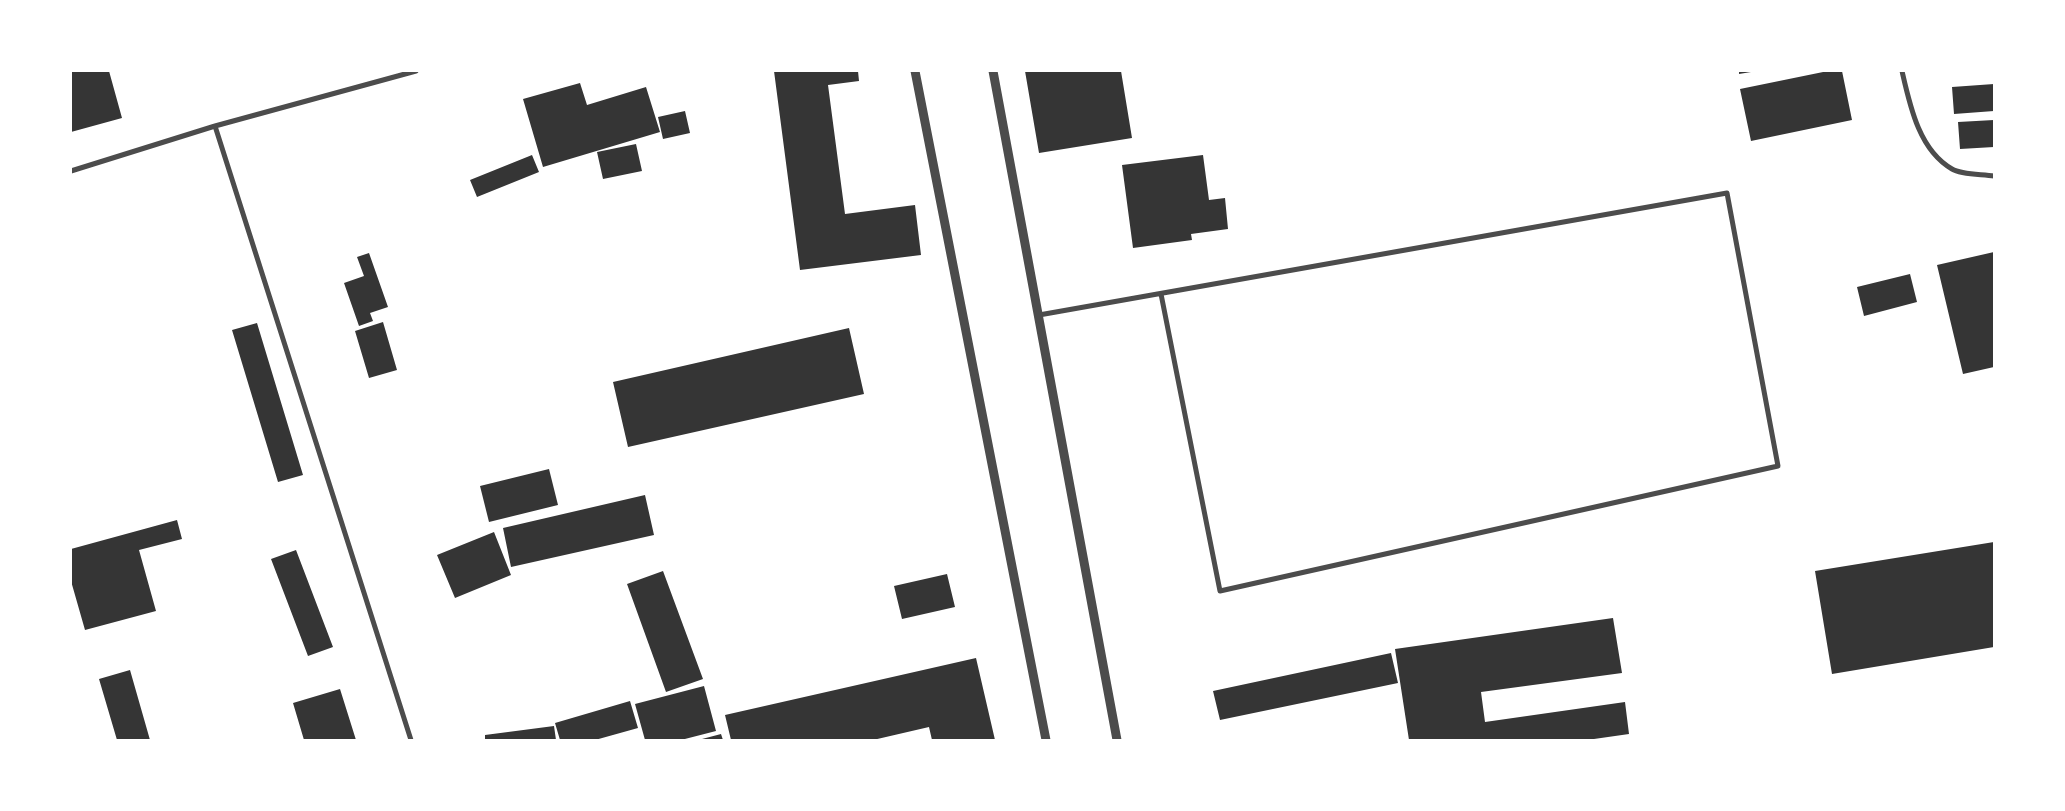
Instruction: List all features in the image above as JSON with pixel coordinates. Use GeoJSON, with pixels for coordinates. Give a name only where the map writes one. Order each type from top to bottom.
{"type":"FeatureCollection","features":[{"type":"Feature","properties":{"kind":"street"},"geometry":{"type":"LineString","coordinates":[[71,171],[215,126],[416,71]]}},
{"type":"Feature","properties":{"kind":"street"},"geometry":{"type":"LineString","coordinates":[[915,71],[1046,740]]}},
{"type":"Feature","properties":{"kind":"street"},"geometry":{"type":"LineString","coordinates":[[993,71],[1117,740]]}},
{"type":"Feature","properties":{"kind":"street"},"geometry":{"type":"LineString","coordinates":[[1902,71],[1908,95],[1927,148],[1953,170],[1994,176]]}},
{"type":"Feature","properties":{"kind":"street"},"geometry":{"type":"LineString","coordinates":[[215,126],[411,740]]}},
{"type":"Feature","properties":{"kind":"street"},"geometry":{"type":"LineString","coordinates":[[1039,315],[1727,193],[1778,466],[1220,591],[1161,294]]}},
{"type":"Feature","properties":{"kind":"building"},"geometry":{"type":"Polygon","coordinates":[[[71,71],[109,71],[122,118],[71,132],[71,71]]]}},
{"type":"Feature","properties":{"kind":"building"},"geometry":{"type":"Polygon","coordinates":[[[774,71],[858,71],[859,81],[828,85],[845,214],[915,205],[921,255],[800,270],[774,71]]]}},
{"type":"Feature","properties":{"kind":"building"},"geometry":{"type":"Polygon","coordinates":[[[1025,71],[1121,71],[1132,138],[1039,153],[1025,71]]]}},
{"type":"Feature","properties":{"kind":"building"},"geometry":{"type":"Polygon","coordinates":[[[1739,71],[1751,71],[1751,72],[1739,74],[1739,71]]]}},
{"type":"Feature","properties":{"kind":"building"},"geometry":{"type":"Polygon","coordinates":[[[1828,71],[1842,71],[1852,120],[1751,141],[1740,89],[1828,71]]]}},
{"type":"Feature","properties":{"kind":"building"},"geometry":{"type":"Polygon","coordinates":[[[580,83],[587,105],[646,87],[660,132],[543,167],[523,99],[580,83]]]}},
{"type":"Feature","properties":{"kind":"building"},"geometry":{"type":"Polygon","coordinates":[[[1994,84],[1994,111],[1954,114],[1952,87],[1994,84]]]}},
{"type":"Feature","properties":{"kind":"building"},"geometry":{"type":"Polygon","coordinates":[[[685,111],[690,133],[663,139],[658,117],[685,111]]]}},
{"type":"Feature","properties":{"kind":"building"},"geometry":{"type":"Polygon","coordinates":[[[1994,120],[1994,147],[1960,149],[1958,122],[1994,120]]]}},
{"type":"Feature","properties":{"kind":"building"},"geometry":{"type":"Polygon","coordinates":[[[636,144],[642,171],[603,179],[597,152],[636,144]]]}},
{"type":"Feature","properties":{"kind":"building"},"geometry":{"type":"Polygon","coordinates":[[[532,155],[539,172],[477,197],[470,180],[532,155]]]}},
{"type":"Feature","properties":{"kind":"building"},"geometry":{"type":"Polygon","coordinates":[[[1203,155],[1209,200],[1225,198],[1228,229],[1191,234],[1192,240],[1133,248],[1122,165],[1203,155]]]}},
{"type":"Feature","properties":{"kind":"building"},"geometry":{"type":"Polygon","coordinates":[[[1994,252],[1994,367],[1963,374],[1937,265],[1994,252]]]}},
{"type":"Feature","properties":{"kind":"building"},"geometry":{"type":"Polygon","coordinates":[[[369,253],[388,307],[370,313],[373,321],[359,326],[344,283],[364,276],[357,257],[369,253]]]}},
{"type":"Feature","properties":{"kind":"building"},"geometry":{"type":"Polygon","coordinates":[[[1910,274],[1917,302],[1864,316],[1857,287],[1910,274]]]}},
{"type":"Feature","properties":{"kind":"building"},"geometry":{"type":"Polygon","coordinates":[[[383,322],[397,370],[369,378],[355,331],[383,322]]]}},
{"type":"Feature","properties":{"kind":"building"},"geometry":{"type":"Polygon","coordinates":[[[257,323],[303,475],[278,482],[232,330],[257,323]]]}},
{"type":"Feature","properties":{"kind":"building"},"geometry":{"type":"Polygon","coordinates":[[[849,328],[864,394],[628,447],[613,382],[849,328]]]}},
{"type":"Feature","properties":{"kind":"building"},"geometry":{"type":"Polygon","coordinates":[[[549,469],[558,505],[489,522],[480,486],[549,469]]]}},
{"type":"Feature","properties":{"kind":"building"},"geometry":{"type":"Polygon","coordinates":[[[645,495],[654,535],[511,567],[503,528],[645,495]]]}},
{"type":"Feature","properties":{"kind":"building"},"geometry":{"type":"Polygon","coordinates":[[[177,520],[182,539],[139,550],[156,611],[85,630],[71,581],[71,549],[177,520]]]}},
{"type":"Feature","properties":{"kind":"building"},"geometry":{"type":"Polygon","coordinates":[[[494,532],[511,575],[455,598],[437,555],[494,532]]]}},
{"type":"Feature","properties":{"kind":"building"},"geometry":{"type":"Polygon","coordinates":[[[1994,542],[1994,647],[1832,674],[1815,571],[1994,542]]]}},
{"type":"Feature","properties":{"kind":"building"},"geometry":{"type":"Polygon","coordinates":[[[296,550],[333,647],[308,656],[271,559],[296,550]]]}},
{"type":"Feature","properties":{"kind":"building"},"geometry":{"type":"Polygon","coordinates":[[[663,571],[703,679],[666,692],[627,584],[663,571]]]}},
{"type":"Feature","properties":{"kind":"building"},"geometry":{"type":"Polygon","coordinates":[[[947,574],[955,607],[902,619],[894,586],[947,574]]]}},
{"type":"Feature","properties":{"kind":"building"},"geometry":{"type":"Polygon","coordinates":[[[1613,618],[1622,673],[1481,692],[1485,722],[1625,702],[1629,734],[1587,740],[1409,740],[1395,649],[1613,618]]]}},
{"type":"Feature","properties":{"kind":"building"},"geometry":{"type":"Polygon","coordinates":[[[1391,653],[1398,683],[1220,720],[1213,691],[1391,653]]]}},
{"type":"Feature","properties":{"kind":"building"},"geometry":{"type":"Polygon","coordinates":[[[976,658],[995,740],[932,740],[929,727],[873,740],[731,740],[725,715],[976,658]]]}},
{"type":"Feature","properties":{"kind":"building"},"geometry":{"type":"Polygon","coordinates":[[[130,670],[150,740],[117,740],[99,679],[130,670]]]}},
{"type":"Feature","properties":{"kind":"building"},"geometry":{"type":"Polygon","coordinates":[[[704,686],[716,731],[681,740],[645,740],[635,704],[704,686]]]}},
{"type":"Feature","properties":{"kind":"building"},"geometry":{"type":"Polygon","coordinates":[[[340,689],[356,740],[304,740],[293,703],[340,689]]]}},
{"type":"Feature","properties":{"kind":"building"},"geometry":{"type":"Polygon","coordinates":[[[630,701],[638,728],[595,740],[560,740],[555,723],[630,701]]]}},
{"type":"Feature","properties":{"kind":"building"},"geometry":{"type":"Polygon","coordinates":[[[554,726],[556,740],[485,740],[485,735],[554,726]]]}},
{"type":"Feature","properties":{"kind":"building"},"geometry":{"type":"Polygon","coordinates":[[[721,734],[723,740],[702,740],[702,739],[721,734]]]}}]}
